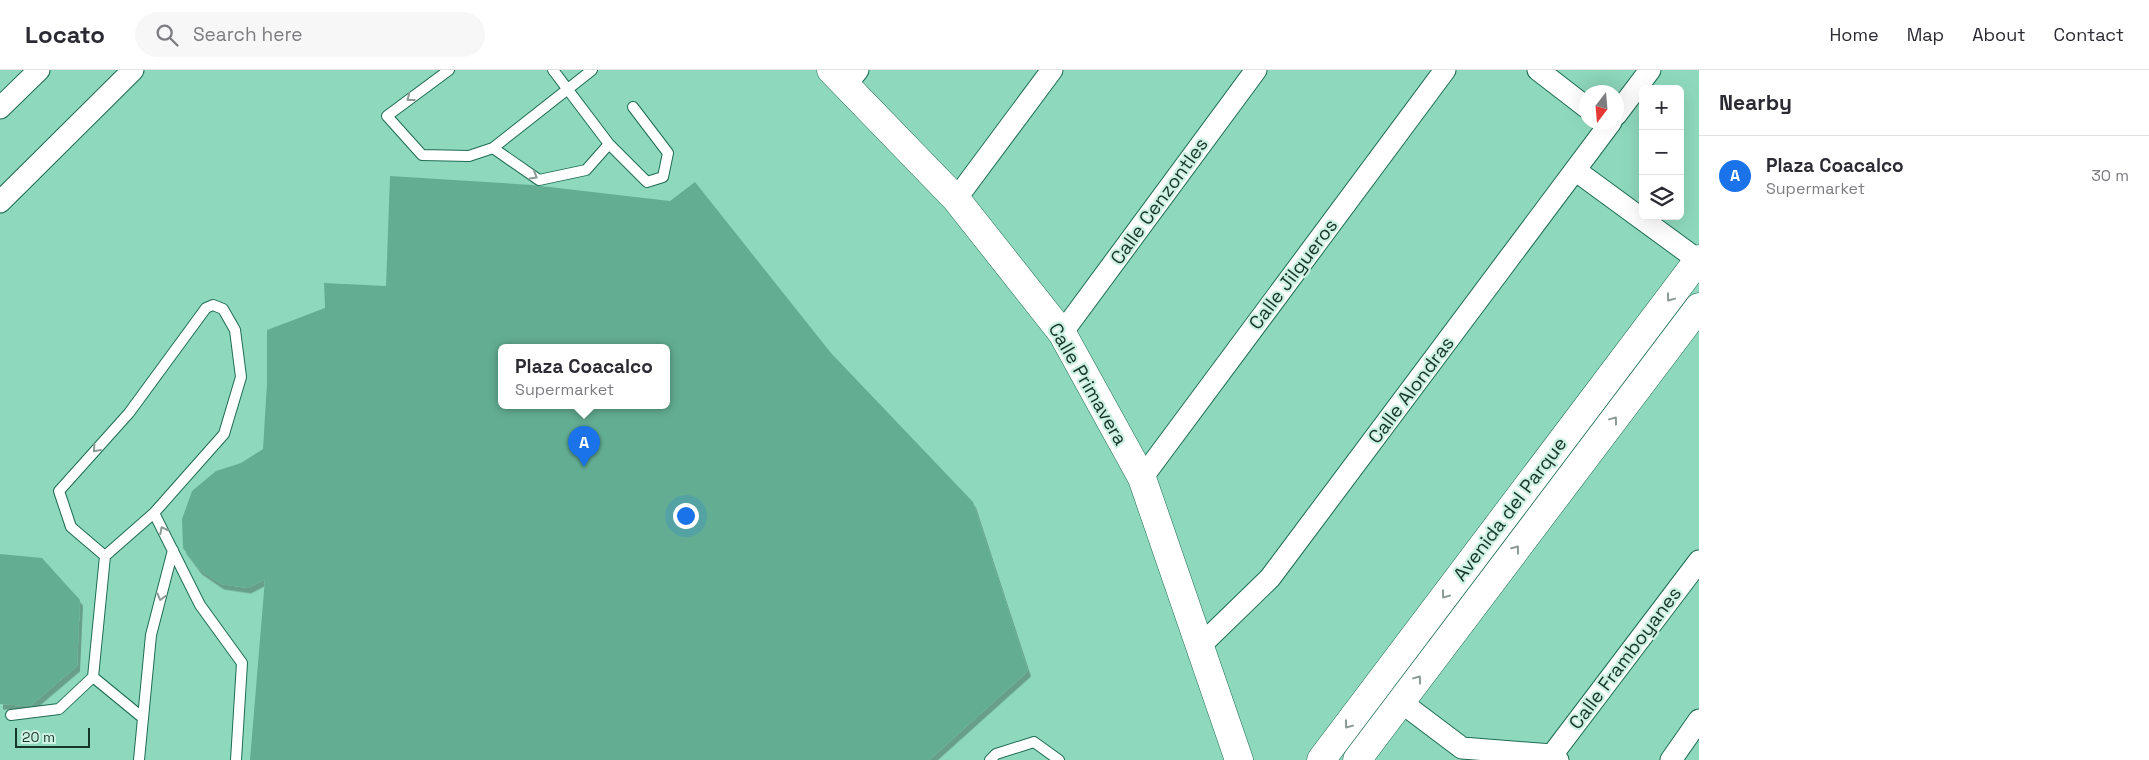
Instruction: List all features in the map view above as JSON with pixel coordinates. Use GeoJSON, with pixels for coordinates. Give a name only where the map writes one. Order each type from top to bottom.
{"type":"FeatureCollection","features":[{"type":"Feature","properties":{"kind":"street"},"geometry":{"type":"LineString","coordinates":[[0,108],[39,70]]}},
{"type":"Feature","properties":{"kind":"street"},"geometry":{"type":"LineString","coordinates":[[0,202],[133,70]]}},
{"type":"Feature","properties":{"kind":"street"},"geometry":{"type":"LineString","coordinates":[[956,199],[1052,70]]}},
{"type":"Feature","properties":{"kind":"street","name":"Calle Cenzontles"},"geometry":{"type":"LineString","coordinates":[[1062,333],[1256,70]]}},
{"type":"Feature","properties":{"kind":"street","name":"Calle Jilgueros"},"geometry":{"type":"LineString","coordinates":[[1142,478],[1445,70]]}},
{"type":"Feature","properties":{"kind":"street"},"geometry":{"type":"LineString","coordinates":[[1538,70],[1579,102]]}},
{"type":"Feature","properties":{"kind":"street","name":"Calle Alondras"},"geometry":{"type":"LineString","coordinates":[[1624,104],[1650,70]]}},
{"type":"Feature","properties":{"kind":"street","name":"Calle Primavera"},"geometry":{"type":"LineString","coordinates":[[845,75],[956,199],[1062,333],[1142,478],[1239,760]]}},
{"type":"Feature","properties":{"kind":"street","name":"Calle Alondras"},"geometry":{"type":"LineString","coordinates":[[1199,647],[1270,578],[1604,130]]}},
{"type":"Feature","properties":{"kind":"street"},"geometry":{"type":"LineString","coordinates":[[1575,170],[1699,260]]}},
{"type":"Feature","properties":{"kind":"street","name":"Avenida del Parque"},"geometry":{"type":"LineString","coordinates":[[1321,760],[1699,260]]}},
{"type":"Feature","properties":{"kind":"street","name":"Avenida del Parque"},"geometry":{"type":"LineString","coordinates":[[1357,760],[1699,307]]}},
{"type":"Feature","properties":{"kind":"street","name":"Calle Framboyanes"},"geometry":{"type":"LineString","coordinates":[[1555,758],[1699,561]]}},
{"type":"Feature","properties":{"kind":"street"},"geometry":{"type":"LineString","coordinates":[[1401,702],[1462,748],[1555,758]]}},
{"type":"Feature","properties":{"kind":"street"},"geometry":{"type":"LineString","coordinates":[[1672,760],[1699,720]]}},
{"type":"Feature","properties":{"kind":"lane"},"geometry":{"type":"LineString","coordinates":[[449,70],[387,116],[422,155],[469,156],[493,148],[592,70]]}},
{"type":"Feature","properties":{"kind":"lane"},"geometry":{"type":"LineString","coordinates":[[553,70],[608,144],[647,182],[663,177],[668,153],[632,107]]}},
{"type":"Feature","properties":{"kind":"lane"},"geometry":{"type":"LineString","coordinates":[[493,148],[539,180],[586,170],[608,144]]}},
{"type":"Feature","properties":{"kind":"lane"},"geometry":{"type":"LineString","coordinates":[[11,715],[59,709],[93,677],[105,556],[154,513],[224,434],[241,376],[235,330],[223,309],[213,305],[206,308],[129,413],[60,491],[71,527],[105,556]]}},
{"type":"Feature","properties":{"kind":"lane"},"geometry":{"type":"LineString","coordinates":[[154,513],[200,604],[242,663],[236,760]]}},
{"type":"Feature","properties":{"kind":"lane"},"geometry":{"type":"LineString","coordinates":[[139,760],[151,635],[173,550]]}},
{"type":"Feature","properties":{"kind":"lane"},"geometry":{"type":"LineString","coordinates":[[93,677],[143,718]]}},
{"type":"Feature","properties":{"kind":"lane"},"geometry":{"type":"LineString","coordinates":[[990,760],[996,754],[1034,742],[1059,760]]}},
{"type":"Feature","properties":{"kind":"building"},"geometry":{"type":"Polygon","coordinates":[[[390,176],[532,185],[670,201],[695,182],[831,353],[973,502],[1028,671],[929,760],[250,760],[265,579],[248,588],[221,584],[199,569],[183,548],[182,519],[192,491],[216,471],[241,463],[263,449],[267,383],[267,330],[325,308],[324,283],[386,286],[390,176]]]}},
{"type":"Feature","properties":{"kind":"building"},"geometry":{"type":"Polygon","coordinates":[[[0,554],[42,558],[80,600],[77,666],[30,706],[0,704],[0,554]]]}},
{"type":"Feature","properties":{"kind":"place","name":"Plaza Coacalco"},"geometry":{"type":"Point","coordinates":[584,467]}}]}
